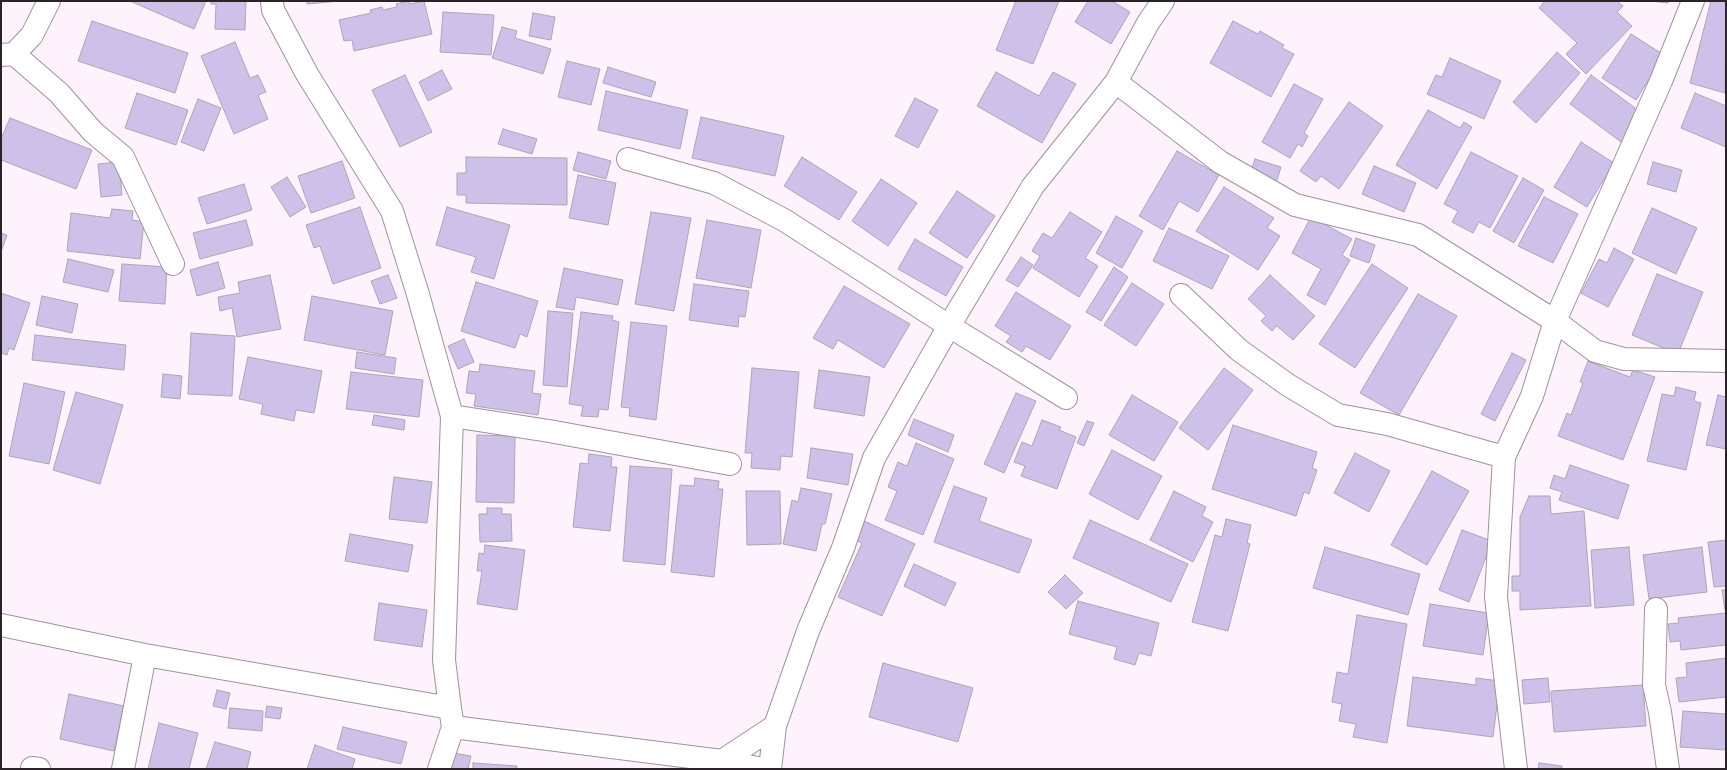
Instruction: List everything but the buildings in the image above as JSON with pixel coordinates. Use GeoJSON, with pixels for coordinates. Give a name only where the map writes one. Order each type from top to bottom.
{"type":"FeatureCollection","features":[{"type":"Feature","properties":{"kind":"street"},"geometry":{"type":"LineString","coordinates":[[49,1],[32,35],[8,54],[59,93],[93,132],[123,157],[172,264]]}},
{"type":"Feature","properties":{"kind":"street"},"geometry":{"type":"LineString","coordinates":[[272,1],[273,10],[307,74],[392,211],[417,291],[452,416],[444,660],[452,718],[439,769]]}},
{"type":"Feature","properties":{"kind":"street"},"geometry":{"type":"LineString","coordinates":[[770,769],[775,726],[808,631],[843,548],[874,458],[949,326],[1033,186],[1116,82],[1148,23],[1163,1]]}},
{"type":"Feature","properties":{"kind":"street"},"geometry":{"type":"LineString","coordinates":[[1516,769],[1496,597],[1504,457],[1532,396],[1555,322],[1661,81],[1693,1]]}},
{"type":"Feature","properties":{"kind":"street"},"geometry":{"type":"LineString","coordinates":[[1116,82],[1220,162],[1295,205],[1418,235],[1555,322],[1595,351],[1624,359],[1726,361]]}},
{"type":"Feature","properties":{"kind":"street"},"geometry":{"type":"LineString","coordinates":[[628,159],[714,183],[784,220],[949,326],[1066,398]]}},
{"type":"Feature","properties":{"kind":"street"},"geometry":{"type":"LineString","coordinates":[[1181,295],[1239,350],[1288,385],[1338,414],[1388,424],[1504,457]]}},
{"type":"Feature","properties":{"kind":"street"},"geometry":{"type":"LineString","coordinates":[[452,416],[549,431],[730,464]]}},
{"type":"Feature","properties":{"kind":"street"},"geometry":{"type":"LineString","coordinates":[[1656,609],[1654,685],[1660,712],[1668,769]]}},
{"type":"Feature","properties":{"kind":"street"},"geometry":{"type":"LineString","coordinates":[[1,625],[145,656],[452,718],[722,761],[763,769]]}},
{"type":"Feature","properties":{"kind":"street"},"geometry":{"type":"LineString","coordinates":[[122,769],[145,656]]}},
{"type":"Feature","properties":{"kind":"street"},"geometry":{"type":"LineString","coordinates":[[722,761],[775,726]]}}]}
